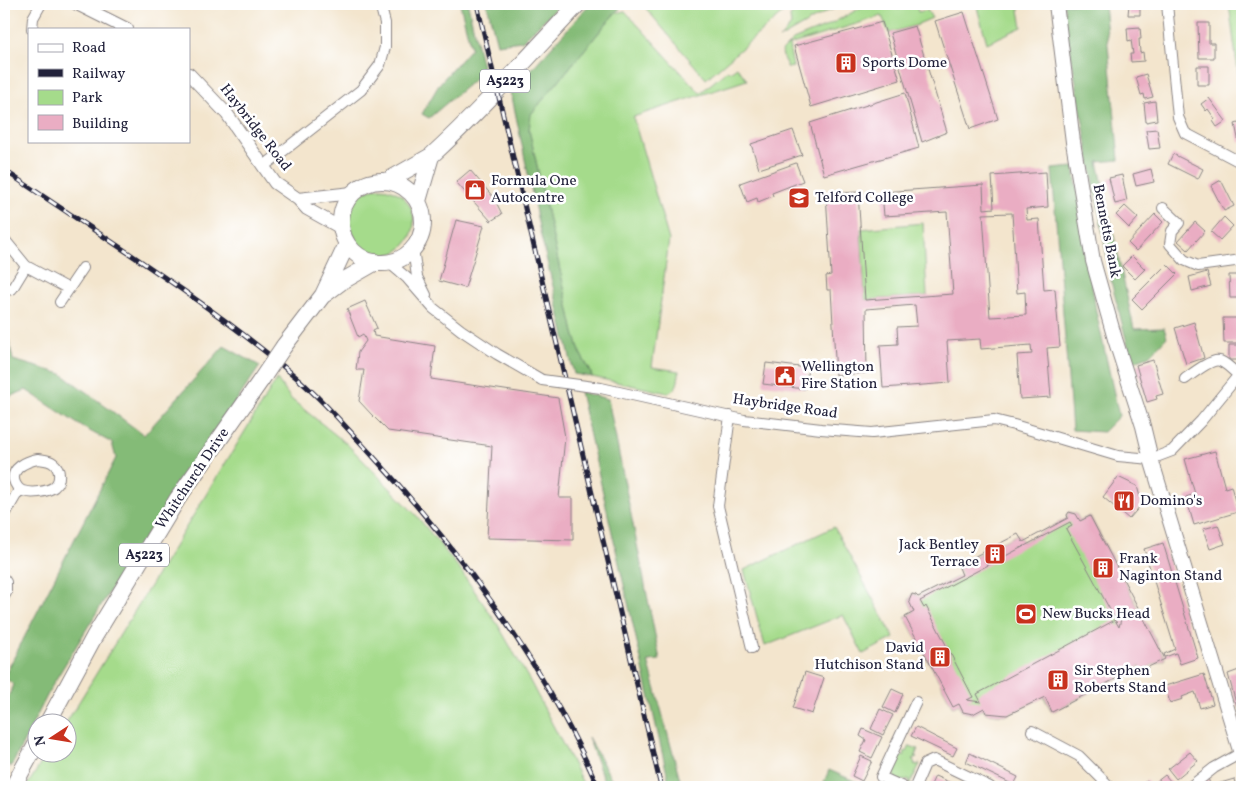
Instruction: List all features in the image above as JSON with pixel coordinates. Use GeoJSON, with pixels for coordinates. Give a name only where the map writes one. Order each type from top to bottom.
{"type":"FeatureCollection","features":[{"type":"Feature","properties":{"kind":"main road","name":"A5223"},"geometry":{"type":"LineString","coordinates":[[387,181],[431,156],[578,4]]}},
{"type":"Feature","properties":{"kind":"main road","name":"Bennetts Bank"},"geometry":{"type":"LineString","coordinates":[[1056,4],[1073,142],[1094,261],[1115,339],[1242,755]]}},
{"type":"Feature","properties":{"kind":"main road","name":"A5223"},"geometry":{"type":"LineString","coordinates":[[418,201],[431,156]]}},
{"type":"Feature","properties":{"kind":"main road"},"geometry":{"type":"LineString","coordinates":[[376,181],[399,184],[410,191],[418,201],[423,218],[420,236],[413,248],[402,258],[382,262],[359,256],[347,244],[341,228],[341,215],[345,203],[352,193],[362,185],[376,181]]}},
{"type":"Feature","properties":{"kind":"main road","name":"Whitchurch Drive"},"geometry":{"type":"LineString","coordinates":[[52,714],[94,637],[178,498],[284,346],[323,295],[347,244]]}},
{"type":"Feature","properties":{"kind":"main road","name":"Whitchurch Drive"},"geometry":{"type":"LineString","coordinates":[[323,295],[341,282],[382,262]]}},
{"type":"Feature","properties":{"kind":"main road"},"geometry":{"type":"LineString","coordinates":[[13,787],[28,760]]}},
{"type":"Feature","properties":{"kind":"street"},"geometry":{"type":"LineString","coordinates":[[32,28],[33,18],[41,4]]}},
{"type":"Feature","properties":{"kind":"street"},"geometry":{"type":"LineString","coordinates":[[78,4],[125,28]]}},
{"type":"Feature","properties":{"kind":"street"},"geometry":{"type":"LineString","coordinates":[[264,166],[361,90],[380,65],[385,47],[385,23],[380,4]]}},
{"type":"Feature","properties":{"kind":"street"},"geometry":{"type":"LineString","coordinates":[[1167,4],[1178,117],[1185,133],[1242,163]]}},
{"type":"Feature","properties":{"kind":"street","name":"Haybridge Road"},"geometry":{"type":"LineString","coordinates":[[190,75],[226,114],[275,183],[298,199],[307,209],[341,228]]}},
{"type":"Feature","properties":{"kind":"street"},"geometry":{"type":"LineString","coordinates":[[298,199],[352,193]]}},
{"type":"Feature","properties":{"kind":"street"},"geometry":{"type":"LineString","coordinates":[[1163,208],[1179,223],[1172,232],[1170,244],[1184,260],[1198,266],[1242,260]]}},
{"type":"Feature","properties":{"kind":"street"},"geometry":{"type":"LineString","coordinates":[[4,240],[26,266],[69,289]]}},
{"type":"Feature","properties":{"kind":"street"},"geometry":{"type":"LineString","coordinates":[[413,248],[417,277],[433,308]]}},
{"type":"Feature","properties":{"kind":"street"},"geometry":{"type":"LineString","coordinates":[[382,262],[407,278],[433,308]]}},
{"type":"Feature","properties":{"kind":"street"},"geometry":{"type":"LineString","coordinates":[[4,292],[12,289],[26,266]]}},
{"type":"Feature","properties":{"kind":"street"},"geometry":{"type":"LineString","coordinates":[[60,302],[83,268]]}},
{"type":"Feature","properties":{"kind":"street","name":"Haybridge Road"},"geometry":{"type":"LineString","coordinates":[[433,308],[480,343],[542,380],[601,388],[744,420],[821,430],[872,433],[994,420],[1014,424],[1118,456],[1152,459]]}},
{"type":"Feature","properties":{"kind":"street"},"geometry":{"type":"LineString","coordinates":[[1152,459],[1172,452],[1241,374],[1221,361],[1216,361],[1210,362],[1185,379]]}},
{"type":"Feature","properties":{"kind":"street"},"geometry":{"type":"LineString","coordinates":[[731,416],[718,506],[752,648]]}},
{"type":"Feature","properties":{"kind":"street"},"geometry":{"type":"LineString","coordinates":[[30,460],[48,460],[59,470],[59,480],[54,487],[45,491],[34,492],[19,490],[14,481],[14,472],[30,460]]}},
{"type":"Feature","properties":{"kind":"street"},"geometry":{"type":"LineString","coordinates":[[4,516],[19,490]]}},
{"type":"Feature","properties":{"kind":"street"},"geometry":{"type":"LineString","coordinates":[[4,579],[6,582],[6,593],[4,596]]}},
{"type":"Feature","properties":{"kind":"street"},"geometry":{"type":"LineString","coordinates":[[903,787],[881,777],[916,702]]}},
{"type":"Feature","properties":{"kind":"street"},"geometry":{"type":"LineString","coordinates":[[1032,731],[1079,756],[1110,787]]}},
{"type":"Feature","properties":{"kind":"street"},"geometry":{"type":"LineString","coordinates":[[1190,787],[1214,768],[1242,755]]}},
{"type":"Feature","properties":{"kind":"street"},"geometry":{"type":"LineString","coordinates":[[915,787],[925,764],[934,760],[990,787]]}},
{"type":"Feature","properties":{"kind":"green space"},"geometry":{"type":"Polygon","coordinates":[[[460,4],[468,4],[483,72],[429,118],[422,114],[440,83],[471,48],[460,4]]]}},
{"type":"Feature","properties":{"kind":"green space"},"geometry":{"type":"Polygon","coordinates":[[[487,4],[561,4],[522,41],[497,44],[487,4]]]}},
{"type":"Feature","properties":{"kind":"green space"},"geometry":{"type":"Polygon","coordinates":[[[590,4],[625,4],[615,13],[531,114],[529,130],[574,333],[581,355],[592,377],[574,374],[540,232],[511,92],[590,4]]]}},
{"type":"Feature","properties":{"kind":"green space"},"geometry":{"type":"Polygon","coordinates":[[[793,4],[706,79],[643,5],[793,4]]]}},
{"type":"Feature","properties":{"kind":"green space"},"geometry":{"type":"Polygon","coordinates":[[[804,4],[808,6],[810,4],[846,4],[824,13],[779,39],[791,25],[790,16],[804,4]]]}},
{"type":"Feature","properties":{"kind":"green space"},"geometry":{"type":"Polygon","coordinates":[[[868,4],[893,4],[899,10],[905,4],[916,4],[918,12],[927,10],[932,18],[918,25],[889,33],[882,16],[789,45],[793,67],[788,68],[782,51],[793,40],[827,26],[868,4]]]}},
{"type":"Feature","properties":{"kind":"green space"},"geometry":{"type":"Polygon","coordinates":[[[976,4],[1018,4],[1022,27],[987,43],[976,4]]]}},
{"type":"Feature","properties":{"kind":"green space"},"geometry":{"type":"Polygon","coordinates":[[[1064,4],[1104,4],[1119,160],[1098,162],[1134,329],[1164,328],[1167,337],[1149,356],[1132,362],[1112,285],[1065,21],[1064,4]]]}},
{"type":"Feature","properties":{"kind":"green space"},"geometry":{"type":"Polygon","coordinates":[[[1229,4],[1242,4],[1241,95],[1229,4]]]}},
{"type":"Feature","properties":{"kind":"green space"},"geometry":{"type":"Polygon","coordinates":[[[625,11],[700,93],[728,70],[730,72],[737,67],[747,80],[633,117],[669,240],[652,367],[679,371],[676,386],[668,393],[592,377],[581,355],[574,333],[529,130],[531,114],[615,13],[625,11]]]}},
{"type":"Feature","properties":{"kind":"green space"},"geometry":{"type":"Polygon","coordinates":[[[1074,167],[1096,311],[1119,416],[1103,432],[1072,430],[1052,169],[1074,167]]]}},
{"type":"Feature","properties":{"kind":"green space"},"geometry":{"type":"Polygon","coordinates":[[[380,188],[393,191],[404,198],[411,209],[414,222],[411,235],[404,246],[393,253],[380,256],[367,253],[356,246],[349,235],[346,222],[349,209],[356,198],[367,191],[380,188]]]}},
{"type":"Feature","properties":{"kind":"green space"},"geometry":{"type":"Polygon","coordinates":[[[923,223],[927,296],[865,300],[861,229],[923,223]]]}},
{"type":"Feature","properties":{"kind":"green space"},"geometry":{"type":"Polygon","coordinates":[[[9,340],[13,360],[62,374],[144,435],[224,346],[260,366],[122,571],[53,684],[38,714],[28,714],[28,733],[11,767],[4,761],[4,704],[14,685],[4,677],[116,458],[112,443],[84,428],[26,390],[4,399],[4,342],[9,340]]]}},
{"type":"Feature","properties":{"kind":"green space"},"geometry":{"type":"Polygon","coordinates":[[[277,379],[291,399],[347,444],[416,515],[458,567],[498,625],[531,683],[585,787],[26,787],[41,764],[78,764],[78,714],[72,714],[277,379]]]}},
{"type":"Feature","properties":{"kind":"green space"},"geometry":{"type":"Polygon","coordinates":[[[580,392],[608,399],[660,660],[648,661],[682,787],[670,787],[580,392]]]}},
{"type":"Feature","properties":{"kind":"green space","name":"New Bucks Head"},"geometry":{"type":"Polygon","coordinates":[[[1069,512],[1076,514],[1080,521],[1090,516],[1165,659],[1142,670],[1140,666],[1052,712],[1044,697],[1007,715],[986,713],[984,708],[973,714],[963,712],[959,704],[953,707],[905,617],[914,612],[909,601],[912,594],[918,597],[962,575],[958,565],[1018,534],[1023,542],[1068,518],[1069,512]]]}},
{"type":"Feature","properties":{"kind":"green space"},"geometry":{"type":"Polygon","coordinates":[[[834,527],[894,638],[863,654],[843,615],[765,646],[744,570],[834,527]]]}},
{"type":"Feature","properties":{"kind":"green space"},"geometry":{"type":"Polygon","coordinates":[[[588,737],[616,787],[606,787],[588,737]]]}},
{"type":"Feature","properties":{"kind":"green space"},"geometry":{"type":"Polygon","coordinates":[[[910,746],[918,749],[915,756],[917,758],[913,759],[915,765],[920,764],[910,784],[909,779],[902,781],[903,785],[891,779],[895,777],[893,771],[888,772],[897,753],[898,757],[905,756],[904,751],[907,752],[910,746]]]}},
{"type":"Feature","properties":{"kind":"green space"},"geometry":{"type":"Polygon","coordinates":[[[829,770],[868,787],[822,787],[829,770]]]}},
{"type":"Feature","properties":{"kind":"building"},"geometry":{"type":"Polygon","coordinates":[[[1129,4],[1140,4],[1140,15],[1128,15],[1129,4]]]}},
{"type":"Feature","properties":{"kind":"building"},"geometry":{"type":"Polygon","coordinates":[[[964,12],[998,119],[970,129],[935,21],[964,12]]]}},
{"type":"Feature","properties":{"kind":"building","name":"Sports Dome"},"geometry":{"type":"Polygon","coordinates":[[[882,22],[900,80],[811,107],[794,46],[882,22]]]}},
{"type":"Feature","properties":{"kind":"building"},"geometry":{"type":"Polygon","coordinates":[[[1198,23],[1209,23],[1209,43],[1214,43],[1214,58],[1199,58],[1198,23]]]}},
{"type":"Feature","properties":{"kind":"building"},"geometry":{"type":"Polygon","coordinates":[[[915,26],[947,132],[922,142],[890,33],[915,26]]]}},
{"type":"Feature","properties":{"kind":"building"},"geometry":{"type":"Polygon","coordinates":[[[1140,27],[1140,53],[1143,52],[1144,61],[1131,62],[1130,54],[1133,54],[1131,40],[1128,41],[1127,28],[1140,27]]]}},
{"type":"Feature","properties":{"kind":"building"},"geometry":{"type":"Polygon","coordinates":[[[1197,66],[1209,66],[1209,85],[1197,85],[1197,66]]]}},
{"type":"Feature","properties":{"kind":"building"},"geometry":{"type":"Polygon","coordinates":[[[1146,74],[1153,97],[1145,99],[1144,94],[1141,95],[1136,77],[1146,74]]]}},
{"type":"Feature","properties":{"kind":"building"},"geometry":{"type":"Polygon","coordinates":[[[905,93],[919,148],[824,175],[810,123],[905,93]]]}},
{"type":"Feature","properties":{"kind":"building"},"geometry":{"type":"Polygon","coordinates":[[[1209,98],[1226,121],[1217,127],[1213,121],[1215,119],[1208,109],[1206,111],[1201,104],[1209,98]]]}},
{"type":"Feature","properties":{"kind":"building"},"geometry":{"type":"Polygon","coordinates":[[[1155,101],[1157,120],[1146,122],[1144,103],[1155,101]]]}},
{"type":"Feature","properties":{"kind":"building"},"geometry":{"type":"Polygon","coordinates":[[[1242,122],[1242,142],[1239,143],[1235,124],[1242,122]]]}},
{"type":"Feature","properties":{"kind":"building"},"geometry":{"type":"Polygon","coordinates":[[[1157,129],[1160,148],[1149,149],[1146,130],[1157,129]]]}},
{"type":"Feature","properties":{"kind":"building"},"geometry":{"type":"Polygon","coordinates":[[[793,130],[802,155],[759,169],[751,144],[793,130]]]}},
{"type":"Feature","properties":{"kind":"building"},"geometry":{"type":"Polygon","coordinates":[[[1173,154],[1203,169],[1198,179],[1168,164],[1173,154]]]}},
{"type":"Feature","properties":{"kind":"building"},"geometry":{"type":"Polygon","coordinates":[[[796,163],[803,181],[772,193],[773,196],[758,202],[757,198],[747,202],[740,183],[796,163]]]}},
{"type":"Feature","properties":{"kind":"building"},"geometry":{"type":"Polygon","coordinates":[[[1151,169],[1154,182],[1136,186],[1133,174],[1151,169]]]}},
{"type":"Feature","properties":{"kind":"building","name":"Formula One Autocentre"},"geometry":{"type":"Polygon","coordinates":[[[470,170],[494,198],[502,214],[491,221],[456,182],[470,170]]]}},
{"type":"Feature","properties":{"kind":"building"},"geometry":{"type":"Polygon","coordinates":[[[1046,172],[1048,207],[1026,209],[1027,220],[1039,219],[1044,290],[1055,289],[1060,347],[1047,348],[1051,397],[1020,399],[1017,355],[1032,354],[1031,345],[981,349],[980,339],[947,341],[950,383],[883,388],[880,345],[898,344],[897,327],[917,326],[915,305],[866,309],[867,373],[836,375],[831,290],[827,290],[826,276],[831,275],[826,194],[858,192],[865,300],[953,294],[947,212],[884,216],[882,192],[983,185],[984,209],[994,208],[992,176],[1046,172]],[[1012,213],[983,214],[990,317],[1026,315],[1025,292],[1017,293],[1012,213]]]}},
{"type":"Feature","properties":{"kind":"building"},"geometry":{"type":"Polygon","coordinates":[[[1122,175],[1127,201],[1115,204],[1109,178],[1122,175]]]}},
{"type":"Feature","properties":{"kind":"building"},"geometry":{"type":"Polygon","coordinates":[[[1221,180],[1234,206],[1224,211],[1211,186],[1221,180]]]}},
{"type":"Feature","properties":{"kind":"building"},"geometry":{"type":"Polygon","coordinates":[[[1125,206],[1138,218],[1129,228],[1116,215],[1125,206]]]}},
{"type":"Feature","properties":{"kind":"building"},"geometry":{"type":"Polygon","coordinates":[[[1155,214],[1163,222],[1136,251],[1128,243],[1155,214]]]}},
{"type":"Feature","properties":{"kind":"building"},"geometry":{"type":"Polygon","coordinates":[[[1224,217],[1233,226],[1220,240],[1211,232],[1224,217]]]}},
{"type":"Feature","properties":{"kind":"building"},"geometry":{"type":"Polygon","coordinates":[[[456,220],[484,226],[465,288],[439,281],[456,220]]]}},
{"type":"Feature","properties":{"kind":"building"},"geometry":{"type":"Polygon","coordinates":[[[1195,222],[1205,231],[1188,250],[1178,241],[1195,222]]]}},
{"type":"Feature","properties":{"kind":"building"},"geometry":{"type":"Polygon","coordinates":[[[1132,256],[1145,269],[1135,279],[1122,266],[1132,256]]]}},
{"type":"Feature","properties":{"kind":"building"},"geometry":{"type":"Polygon","coordinates":[[[1167,264],[1177,274],[1142,309],[1132,299],[1167,264]]]}},
{"type":"Feature","properties":{"kind":"building"},"geometry":{"type":"Polygon","coordinates":[[[1207,272],[1211,286],[1192,291],[1189,277],[1207,272]]]}},
{"type":"Feature","properties":{"kind":"building"},"geometry":{"type":"Polygon","coordinates":[[[1229,275],[1240,275],[1241,298],[1230,298],[1229,275]]]}},
{"type":"Feature","properties":{"kind":"building"},"geometry":{"type":"Polygon","coordinates":[[[365,301],[377,328],[373,330],[374,336],[435,346],[431,379],[558,398],[565,437],[559,498],[573,498],[573,540],[487,538],[492,446],[388,431],[359,401],[364,370],[356,370],[358,352],[366,341],[363,334],[358,337],[347,309],[365,301]]]}},
{"type":"Feature","properties":{"kind":"building"},"geometry":{"type":"Polygon","coordinates":[[[1223,318],[1239,318],[1239,343],[1224,343],[1223,318]]]}},
{"type":"Feature","properties":{"kind":"building"},"geometry":{"type":"Polygon","coordinates":[[[1194,322],[1204,358],[1186,364],[1175,328],[1194,322]]]}},
{"type":"Feature","properties":{"kind":"building"},"geometry":{"type":"Polygon","coordinates":[[[1229,345],[1239,345],[1239,360],[1229,360],[1229,345]]]}},
{"type":"Feature","properties":{"kind":"building"},"geometry":{"type":"Polygon","coordinates":[[[1153,360],[1163,394],[1156,396],[1157,399],[1147,402],[1136,365],[1153,360]]]}},
{"type":"Feature","properties":{"kind":"building","name":"Wellington Fire Station"},"geometry":{"type":"Polygon","coordinates":[[[766,363],[808,368],[805,389],[763,384],[766,363]]]}},
{"type":"Feature","properties":{"kind":"building"},"geometry":{"type":"Polygon","coordinates":[[[1215,451],[1225,488],[1231,486],[1238,512],[1194,525],[1186,497],[1195,494],[1185,459],[1215,451]]]}},
{"type":"Feature","properties":{"kind":"building","name":"Domino's"},"geometry":{"type":"Polygon","coordinates":[[[1118,477],[1137,486],[1142,504],[1129,519],[1103,497],[1118,477]]]}},
{"type":"Feature","properties":{"kind":"building"},"geometry":{"type":"Polygon","coordinates":[[[1069,512],[1076,514],[1080,521],[1090,516],[1165,659],[1142,670],[1140,666],[1052,712],[1045,697],[1007,715],[986,713],[984,708],[973,714],[963,712],[959,704],[953,707],[905,617],[914,612],[909,601],[912,594],[918,597],[962,575],[958,565],[1018,534],[1023,542],[1068,518],[1069,512]],[[1070,522],[920,601],[924,608],[926,606],[973,697],[967,700],[981,702],[977,694],[1115,620],[1119,627],[1122,615],[1115,619],[1066,529],[1072,526],[1070,522]]]}},
{"type":"Feature","properties":{"kind":"building"},"geometry":{"type":"Polygon","coordinates":[[[1218,525],[1225,544],[1210,549],[1203,529],[1218,525]]]}},
{"type":"Feature","properties":{"kind":"building"},"geometry":{"type":"Polygon","coordinates":[[[1163,543],[1198,658],[1180,664],[1176,653],[1165,657],[1164,654],[1175,649],[1144,549],[1163,543]]]}},
{"type":"Feature","properties":{"kind":"building"},"geometry":{"type":"Polygon","coordinates":[[[1239,670],[1240,677],[1242,676],[1242,705],[1237,707],[1228,674],[1239,670]]]}},
{"type":"Feature","properties":{"kind":"building"},"geometry":{"type":"Polygon","coordinates":[[[805,672],[824,678],[812,714],[793,708],[805,672]]]}},
{"type":"Feature","properties":{"kind":"building"},"geometry":{"type":"Polygon","coordinates":[[[1204,674],[1213,704],[1200,708],[1195,692],[1182,697],[1183,699],[1170,703],[1165,686],[1204,674]]]}},
{"type":"Feature","properties":{"kind":"building"},"geometry":{"type":"Polygon","coordinates":[[[892,689],[903,694],[895,713],[883,707],[892,689]]]}},
{"type":"Feature","properties":{"kind":"building"},"geometry":{"type":"Polygon","coordinates":[[[880,709],[893,715],[883,735],[871,729],[880,709]]]}},
{"type":"Feature","properties":{"kind":"building"},"geometry":{"type":"Polygon","coordinates":[[[916,727],[957,748],[953,756],[911,736],[916,727]]]}},
{"type":"Feature","properties":{"kind":"building"},"geometry":{"type":"Polygon","coordinates":[[[863,729],[882,737],[872,758],[860,752],[866,740],[860,736],[863,729]]]}},
{"type":"Feature","properties":{"kind":"building"},"geometry":{"type":"Polygon","coordinates":[[[1190,752],[1198,761],[1176,779],[1168,769],[1190,752]]]}},
{"type":"Feature","properties":{"kind":"building"},"geometry":{"type":"Polygon","coordinates":[[[970,753],[1018,777],[1014,785],[966,762],[970,753]]]}},
{"type":"Feature","properties":{"kind":"building"},"geometry":{"type":"Polygon","coordinates":[[[861,756],[872,761],[862,781],[852,776],[861,756]]]}},
{"type":"Feature","properties":{"kind":"building"},"geometry":{"type":"Polygon","coordinates":[[[1165,775],[1172,783],[1167,787],[1143,787],[1141,785],[1147,780],[1151,786],[1165,775]]]}},
{"type":"Feature","properties":{"kind":"building"},"geometry":{"type":"Polygon","coordinates":[[[935,776],[951,783],[950,787],[930,787],[935,776]]]}},
{"type":"Feature","properties":{"kind":"building"},"geometry":{"type":"Polygon","coordinates":[[[1208,778],[1211,787],[1198,787],[1208,778]]]}},
{"type":"Feature","properties":{"kind":"building"},"geometry":{"type":"Polygon","coordinates":[[[1234,779],[1236,787],[1215,787],[1214,785],[1234,779]]]}},
{"type":"Feature","properties":{"kind":"railway"},"geometry":{"type":"LineString","coordinates":[[477,4],[661,787]]}},
{"type":"Feature","properties":{"kind":"railway"},"geometry":{"type":"LineString","coordinates":[[4,170],[186,292],[256,344],[290,372],[331,411],[404,491],[468,569],[498,611],[552,696],[598,787]]}},
{"type":"Feature","properties":{"kind":"place","name":"Sports Dome"},"geometry":{"type":"Point","coordinates":[846,63]}},
{"type":"Feature","properties":{"kind":"place","name":"Formula One Autocentre"},"geometry":{"type":"Point","coordinates":[475,190]}},
{"type":"Feature","properties":{"kind":"place","name":"Telford College"},"geometry":{"type":"Point","coordinates":[799,198]}},
{"type":"Feature","properties":{"kind":"place","name":"Wellington Fire Station"},"geometry":{"type":"Point","coordinates":[785,376]}},
{"type":"Feature","properties":{"kind":"place","name":"Domino's"},"geometry":{"type":"Point","coordinates":[1124,501]}},
{"type":"Feature","properties":{"kind":"place","name":"Jack Bentley Terrace"},"geometry":{"type":"Point","coordinates":[995,554]}},
{"type":"Feature","properties":{"kind":"place","name":"Frank Naginton Stand"},"geometry":{"type":"Point","coordinates":[1103,568]}},
{"type":"Feature","properties":{"kind":"place","name":"New Bucks Head"},"geometry":{"type":"Point","coordinates":[1026,614]}},
{"type":"Feature","properties":{"kind":"place","name":"David Hutchison Stand"},"geometry":{"type":"Point","coordinates":[940,657]}},
{"type":"Feature","properties":{"kind":"place","name":"Sir Stephen Roberts Stand"},"geometry":{"type":"Point","coordinates":[1058,680]}}]}
